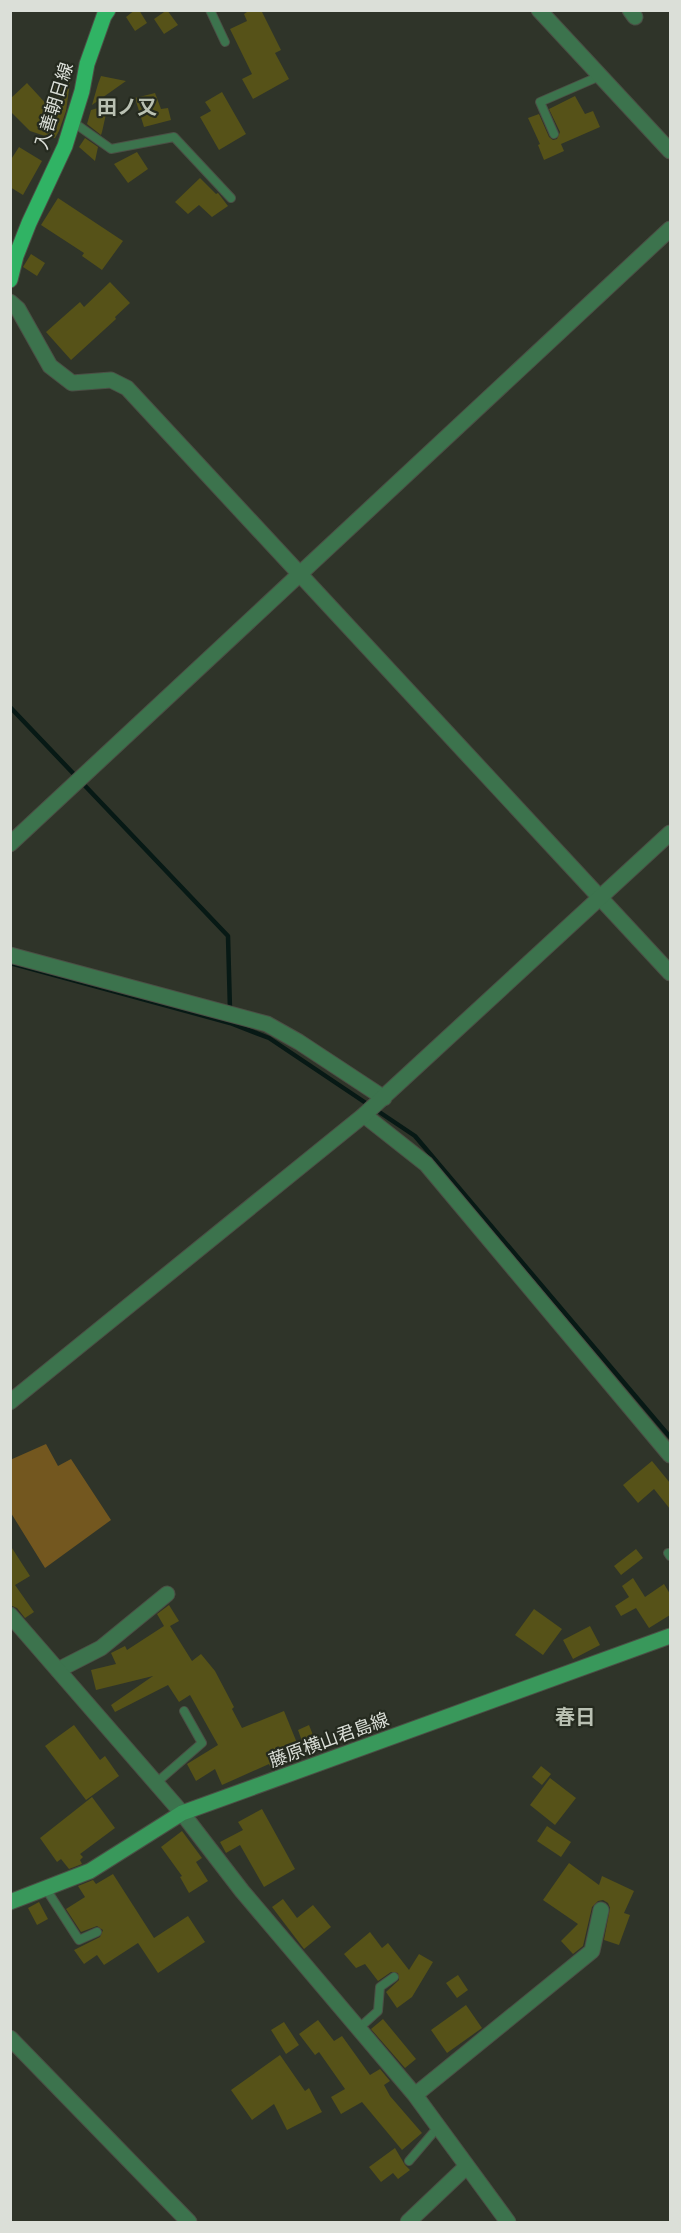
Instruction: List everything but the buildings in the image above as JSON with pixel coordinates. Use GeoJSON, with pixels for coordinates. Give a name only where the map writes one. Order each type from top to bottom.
{"type":"FeatureCollection","features":[{"type":"Feature","properties":{"kind":"main road","name":"入善朝日線"},"geometry":{"type":"LineString","coordinates":[[10,280],[13,254],[65,146],[87,64],[108,10]]}},
{"type":"Feature","properties":{"kind":"main road","name":"藤原横山君島線"},"geometry":{"type":"LineString","coordinates":[[10,1902],[90,1872],[182,1813],[670,1636]]}},
{"type":"Feature","properties":{"kind":"street"},"geometry":{"type":"LineString","coordinates":[[539,10],[670,152]]}},
{"type":"Feature","properties":{"kind":"street"},"geometry":{"type":"LineString","coordinates":[[10,844],[670,229]]}},
{"type":"Feature","properties":{"kind":"street"},"geometry":{"type":"LineString","coordinates":[[10,302],[18,309],[50,366],[72,383],[111,380],[127,388],[670,974]]}},
{"type":"Feature","properties":{"kind":"street"},"geometry":{"type":"LineString","coordinates":[[10,1402],[384,1098],[670,833]]}},
{"type":"Feature","properties":{"kind":"street"},"geometry":{"type":"LineString","coordinates":[[10,955],[267,1024],[299,1042],[384,1098]]}},
{"type":"Feature","properties":{"kind":"street"},"geometry":{"type":"LineString","coordinates":[[364,1115],[426,1164],[670,1455]]}},
{"type":"Feature","properties":{"kind":"street"},"geometry":{"type":"LineString","coordinates":[[58,1670],[101,1648],[166,1594]]}},
{"type":"Feature","properties":{"kind":"street"},"geometry":{"type":"LineString","coordinates":[[10,1615],[182,1813],[243,1891],[415,2096],[508,2223]]}},
{"type":"Feature","properties":{"kind":"street"},"geometry":{"type":"LineString","coordinates":[[415,2096],[592,1950],[601,1910]]}},
{"type":"Feature","properties":{"kind":"street"},"geometry":{"type":"LineString","coordinates":[[10,2038],[189,2223]]}},
{"type":"Feature","properties":{"kind":"street"},"geometry":{"type":"LineString","coordinates":[[408,2223],[466,2167]]}},
{"type":"Feature","properties":{"kind":"lane"},"geometry":{"type":"LineString","coordinates":[[210,10],[225,42]]}},
{"type":"Feature","properties":{"kind":"lane"},"geometry":{"type":"LineString","coordinates":[[554,134],[540,102],[600,76]]}},
{"type":"Feature","properties":{"kind":"lane"},"geometry":{"type":"LineString","coordinates":[[73,122],[111,149],[174,137],[231,198]]}},
{"type":"Feature","properties":{"kind":"lane"},"geometry":{"type":"LineString","coordinates":[[156,1783],[201,1743],[184,1711]]}},
{"type":"Feature","properties":{"kind":"lane"},"geometry":{"type":"LineString","coordinates":[[46,1889],[79,1940],[97,1932]]}},
{"type":"Feature","properties":{"kind":"lane"},"geometry":{"type":"LineString","coordinates":[[358,2029],[378,2011],[380,1987],[394,1977]]}},
{"type":"Feature","properties":{"kind":"lane"},"geometry":{"type":"LineString","coordinates":[[409,2161],[438,2127]]}},
{"type":"Feature","properties":{"kind":"shaded area"},"geometry":{"type":"Polygon","coordinates":[[[46,1444],[58,1466],[71,1459],[111,1520],[45,1568],[11,1513],[10,1460],[46,1444]]]}},
{"type":"Feature","properties":{"kind":"waterway"},"geometry":{"type":"LineString","coordinates":[[10,707],[228,936],[230,1010]]}},
{"type":"Feature","properties":{"kind":"waterway"},"geometry":{"type":"LineString","coordinates":[[10,963],[230,1023],[269,1038],[415,1136],[670,1437]]}},
{"type":"Feature","properties":{"kind":"district","name":"田ノ又"},"geometry":{"type":"Point","coordinates":[127,107]}},
{"type":"Feature","properties":{"kind":"district","name":"春日"},"geometry":{"type":"Point","coordinates":[575,1717]}}]}
